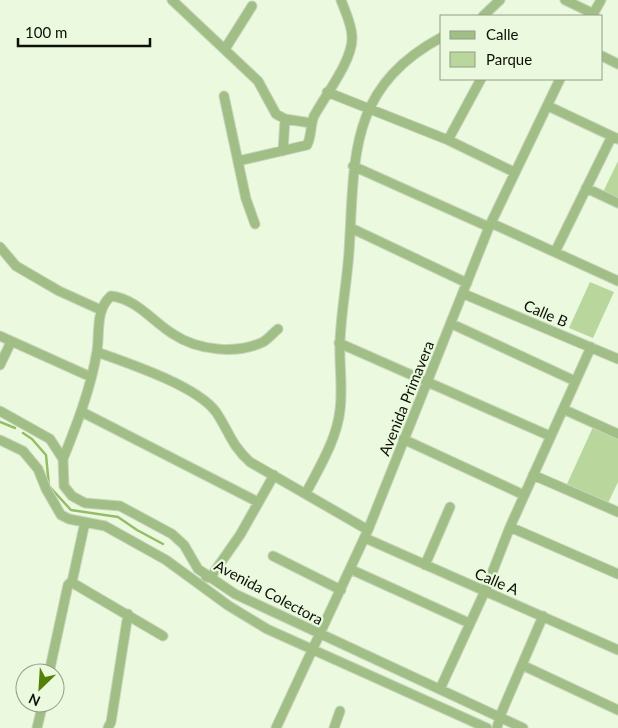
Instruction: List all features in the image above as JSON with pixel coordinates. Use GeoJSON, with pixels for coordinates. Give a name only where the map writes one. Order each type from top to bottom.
{"type":"FeatureCollection","features":[{"type":"Feature","properties":{"kind":"street"},"geometry":{"type":"LineString","coordinates":[[172,0],[258,81],[276,114],[285,119],[311,123]]}},
{"type":"Feature","properties":{"kind":"street"},"geometry":{"type":"LineString","coordinates":[[238,161],[307,145],[310,140],[311,123],[327,92],[346,62],[351,48],[352,35],[341,0]]}},
{"type":"Feature","properties":{"kind":"street"},"geometry":{"type":"LineString","coordinates":[[484,15],[500,0]]}},
{"type":"Feature","properties":{"kind":"street"},"geometry":{"type":"LineString","coordinates":[[565,0],[593,15],[601,0]]}},
{"type":"Feature","properties":{"kind":"street"},"geometry":{"type":"LineString","coordinates":[[225,49],[252,6]]}},
{"type":"Feature","properties":{"kind":"street"},"geometry":{"type":"LineString","coordinates":[[306,493],[326,454],[340,411],[340,343],[355,150],[369,108],[399,67],[411,56],[440,38]]}},
{"type":"Feature","properties":{"kind":"street"},"geometry":{"type":"LineString","coordinates":[[603,56],[618,64]]}},
{"type":"Feature","properties":{"kind":"street"},"geometry":{"type":"LineString","coordinates":[[448,140],[480,80]]}},
{"type":"Feature","properties":{"kind":"street","name":"Avenida Primavera"},"geometry":{"type":"LineString","coordinates":[[276,728],[367,534],[403,439],[452,324],[490,225],[560,80]]}},
{"type":"Feature","properties":{"kind":"street"},"geometry":{"type":"LineString","coordinates":[[327,92],[448,140],[514,172]]}},
{"type":"Feature","properties":{"kind":"street"},"geometry":{"type":"LineString","coordinates":[[224,96],[246,200],[255,224]]}},
{"type":"Feature","properties":{"kind":"street"},"geometry":{"type":"LineString","coordinates":[[548,106],[615,137],[586,188],[555,252]]}},
{"type":"Feature","properties":{"kind":"street"},"geometry":{"type":"LineString","coordinates":[[283,151],[285,119]]}},
{"type":"Feature","properties":{"kind":"street"},"geometry":{"type":"LineString","coordinates":[[353,166],[555,252],[618,281]]}},
{"type":"Feature","properties":{"kind":"street"},"geometry":{"type":"LineString","coordinates":[[586,188],[618,203]]}},
{"type":"Feature","properties":{"kind":"street"},"geometry":{"type":"LineString","coordinates":[[350,228],[467,283]]}},
{"type":"Feature","properties":{"kind":"street"},"geometry":{"type":"LineString","coordinates":[[0,247],[16,266],[59,291],[101,310]]}},
{"type":"Feature","properties":{"kind":"street","name":"Calle B"},"geometry":{"type":"LineString","coordinates":[[464,294],[618,359]]}},
{"type":"Feature","properties":{"kind":"street"},"geometry":{"type":"LineString","coordinates":[[63,459],[82,412],[91,377],[97,352],[101,310],[111,296],[119,297],[144,310],[174,335],[196,344],[225,349],[249,346],[264,341],[278,329]]}},
{"type":"Feature","properties":{"kind":"street"},"geometry":{"type":"LineString","coordinates":[[452,324],[575,381]]}},
{"type":"Feature","properties":{"kind":"street"},"geometry":{"type":"LineString","coordinates":[[0,336],[91,377]]}},
{"type":"Feature","properties":{"kind":"street"},"geometry":{"type":"LineString","coordinates":[[0,365],[11,342]]}},
{"type":"Feature","properties":{"kind":"street"},"geometry":{"type":"LineString","coordinates":[[340,343],[550,436]]}},
{"type":"Feature","properties":{"kind":"street"},"geometry":{"type":"LineString","coordinates":[[440,689],[485,591],[524,494],[591,347]]}},
{"type":"Feature","properties":{"kind":"street","name":"Calle A"},"geometry":{"type":"LineString","coordinates":[[97,352],[140,368],[190,392],[206,402],[216,412],[239,452],[250,462],[306,493],[367,534],[425,565],[618,650]]}},
{"type":"Feature","properties":{"kind":"street"},"geometry":{"type":"LineString","coordinates":[[562,409],[618,434]]}},
{"type":"Feature","properties":{"kind":"street"},"geometry":{"type":"LineString","coordinates":[[0,410],[50,439],[63,459]]}},
{"type":"Feature","properties":{"kind":"street"},"geometry":{"type":"LineString","coordinates":[[82,412],[258,502]]}},
{"type":"Feature","properties":{"kind":"street"},"geometry":{"type":"LineString","coordinates":[[403,439],[524,494]]}},
{"type":"Feature","properties":{"kind":"street","name":"Avenida Colectora"},"geometry":{"type":"LineString","coordinates":[[0,440],[23,451],[38,469],[46,489],[61,515],[105,526],[166,560],[228,606],[268,629],[487,728]]}},
{"type":"Feature","properties":{"kind":"street","name":"Avenida Colectora"},"geometry":{"type":"LineString","coordinates":[[63,459],[64,486],[72,496],[85,503],[120,506],[172,534],[184,545],[198,569],[235,594],[523,728]]}},
{"type":"Feature","properties":{"kind":"street"},"geometry":{"type":"LineString","coordinates":[[533,475],[618,512]]}},
{"type":"Feature","properties":{"kind":"street"},"geometry":{"type":"LineString","coordinates":[[186,575],[210,578],[240,535],[274,476]]}},
{"type":"Feature","properties":{"kind":"street"},"geometry":{"type":"LineString","coordinates":[[425,565],[450,507]]}},
{"type":"Feature","properties":{"kind":"street"},"geometry":{"type":"LineString","coordinates":[[51,663],[68,585],[72,582],[85,522]]}},
{"type":"Feature","properties":{"kind":"street"},"geometry":{"type":"LineString","coordinates":[[510,527],[618,574]]}},
{"type":"Feature","properties":{"kind":"street"},"geometry":{"type":"LineString","coordinates":[[273,556],[341,590]]}},
{"type":"Feature","properties":{"kind":"street"},"geometry":{"type":"LineString","coordinates":[[350,569],[469,623]]}},
{"type":"Feature","properties":{"kind":"street"},"geometry":{"type":"LineString","coordinates":[[72,582],[163,636]]}},
{"type":"Feature","properties":{"kind":"street"},"geometry":{"type":"LineString","coordinates":[[108,728],[111,722],[128,614]]}},
{"type":"Feature","properties":{"kind":"street"},"geometry":{"type":"LineString","coordinates":[[497,728],[500,716],[543,616]]}},
{"type":"Feature","properties":{"kind":"street"},"geometry":{"type":"LineString","coordinates":[[522,666],[618,710]]}},
{"type":"Feature","properties":{"kind":"street"},"geometry":{"type":"LineString","coordinates":[[334,728],[340,711]]}},
{"type":"Feature","properties":{"kind":"street"},"geometry":{"type":"LineString","coordinates":[[37,728],[41,713]]}},
{"type":"Feature","properties":{"kind":"green space"},"geometry":{"type":"Polygon","coordinates":[[[618,161],[618,200],[603,192],[618,161]]]}},
{"type":"Feature","properties":{"kind":"green space"},"geometry":{"type":"Polygon","coordinates":[[[590,282],[614,292],[593,338],[569,328],[590,282]]]}},
{"type":"Feature","properties":{"kind":"green space"},"geometry":{"type":"Polygon","coordinates":[[[593,427],[618,439],[618,482],[608,503],[567,484],[593,427]]]}},
{"type":"Feature","properties":{"kind":"waterway"},"geometry":{"type":"LineString","coordinates":[[0,422],[15,428]]}},
{"type":"Feature","properties":{"kind":"waterway"},"geometry":{"type":"LineString","coordinates":[[23,433],[32,439],[46,455],[49,486],[71,510],[118,517],[163,544]]}}]}
